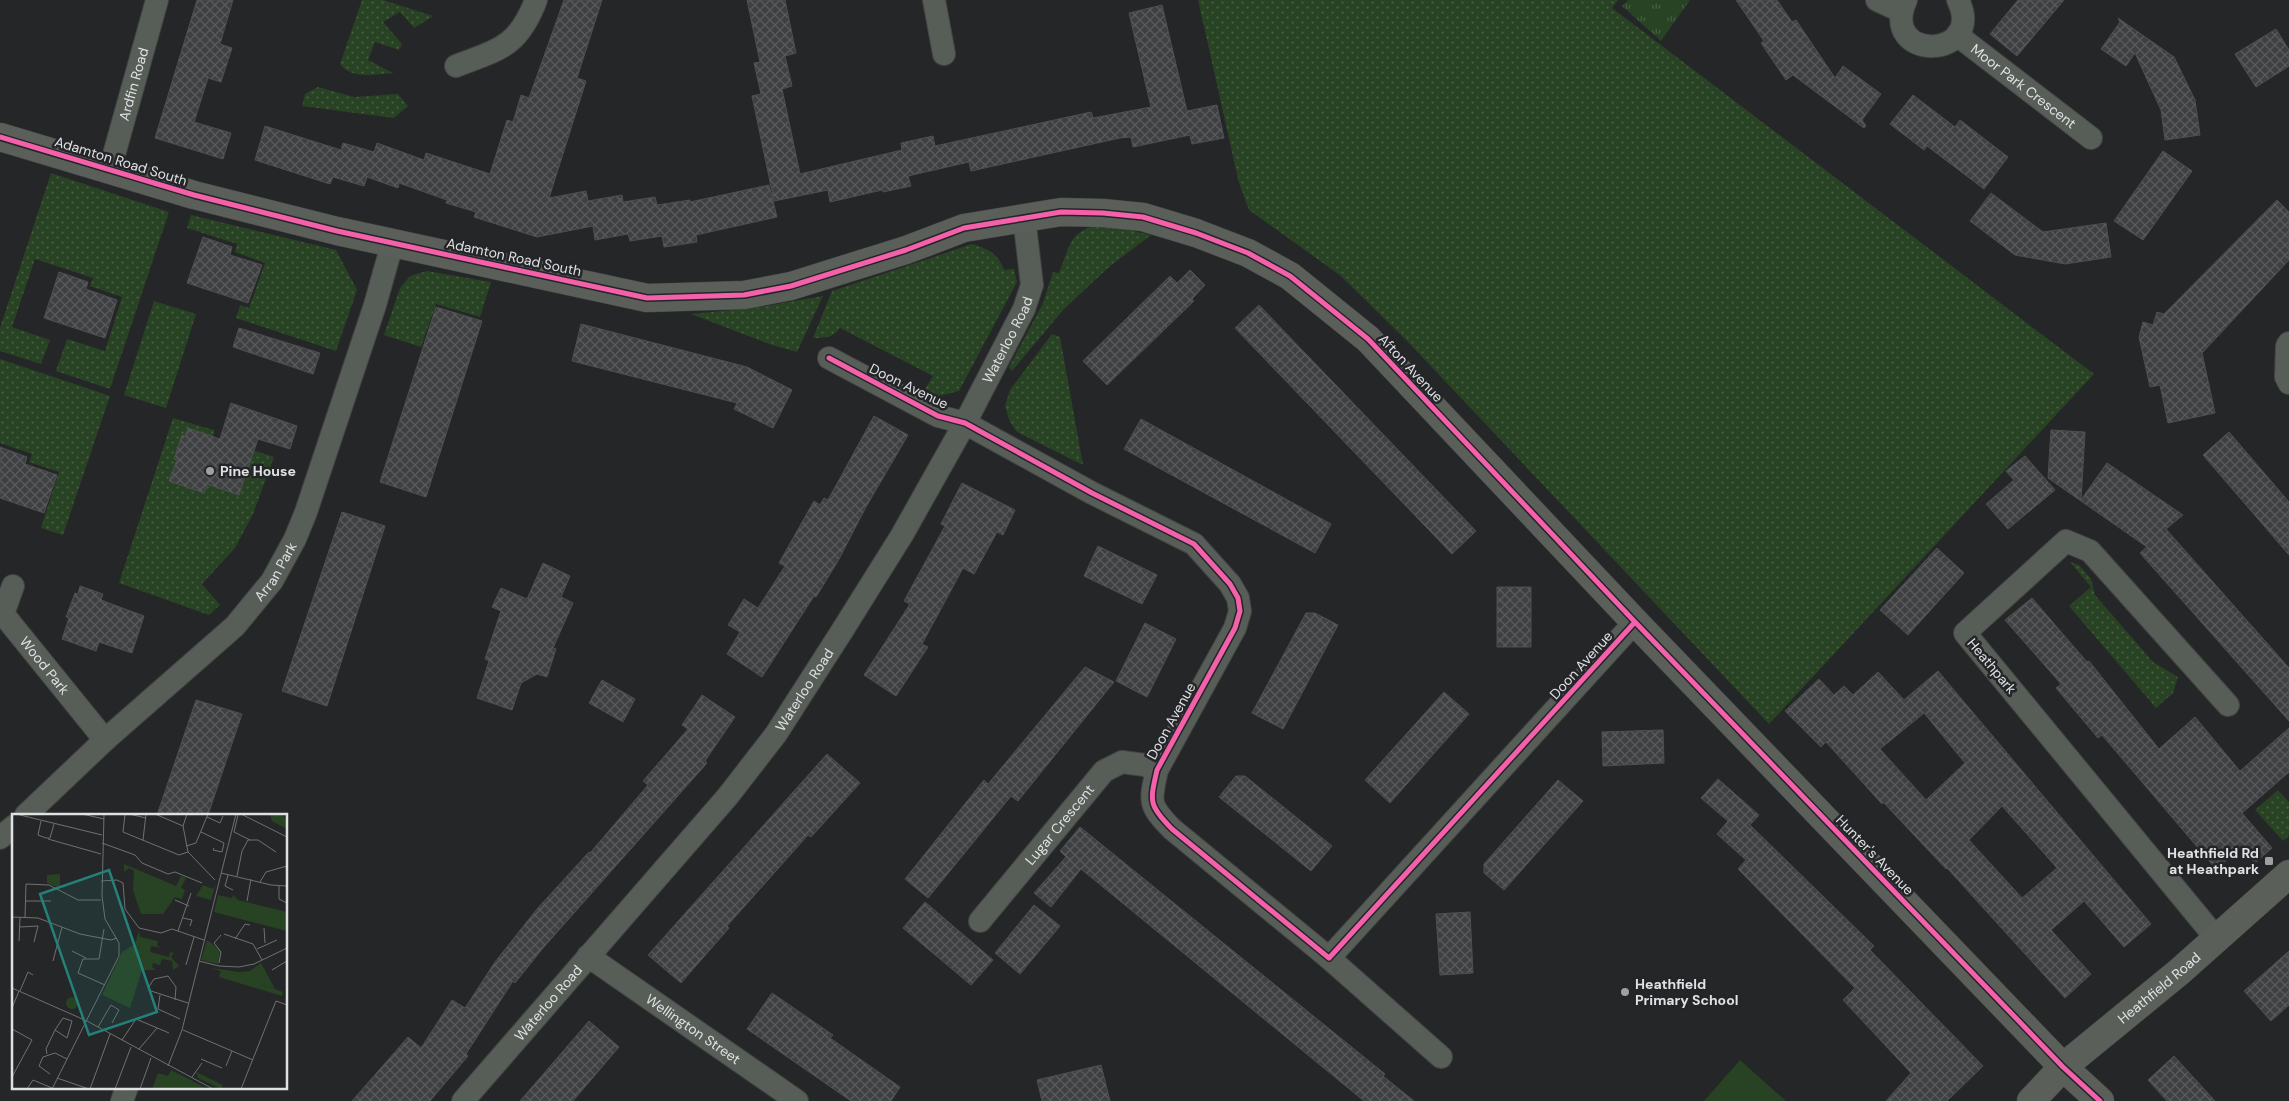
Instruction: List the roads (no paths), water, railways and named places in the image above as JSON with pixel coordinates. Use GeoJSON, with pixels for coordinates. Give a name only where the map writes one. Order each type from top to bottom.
{"type":"FeatureCollection","features":[{"type":"Feature","properties":{"kind":"street","name":"Ardfin Road"},"geometry":{"type":"LineString","coordinates":[[110,169],[157,0]]}},
{"type":"Feature","properties":{"kind":"street"},"geometry":{"type":"LineString","coordinates":[[456,66],[502,49],[526,24],[536,0]]}},
{"type":"Feature","properties":{"kind":"street"},"geometry":{"type":"LineString","coordinates":[[934,0],[944,54]]}},
{"type":"Feature","properties":{"kind":"street","name":"Moor Park Crescent"},"geometry":{"type":"LineString","coordinates":[[1877,0],[1904,6],[1902,24],[1907,35],[1918,44],[1928,47],[1944,46],[1957,35],[1962,27],[1963,12],[1958,0]]}},
{"type":"Feature","properties":{"kind":"street","name":"Moor Park Crescent"},"geometry":{"type":"LineString","coordinates":[[1957,35],[2091,138]]}},
{"type":"Feature","properties":{"kind":"street","name":"Adamton Road South"},"geometry":{"type":"LineString","coordinates":[[0,137],[194,195],[337,231],[647,298],[744,295],[791,286],[906,250],[964,228],[1024,217]]}},
{"type":"Feature","properties":{"kind":"street","name":"Afton Avenue"},"geometry":{"type":"LineString","coordinates":[[1024,217],[1061,212],[1103,213],[1143,217],[1196,232],[1248,253],[1290,276],[1368,339],[1635,622]]}},
{"type":"Feature","properties":{"kind":"street","name":"Waterloo Road"},"geometry":{"type":"LineString","coordinates":[[463,1101],[728,796],[776,734],[902,534],[965,423],[1024,309],[1032,285],[1024,217]]}},
{"type":"Feature","properties":{"kind":"street","name":"Arran Park"},"geometry":{"type":"LineString","coordinates":[[27,814],[105,740],[235,626],[272,581],[306,512],[375,305],[393,242]]}},
{"type":"Feature","properties":{"kind":"street"},"geometry":{"type":"LineString","coordinates":[[2289,343],[2287,346],[2286,377],[2289,383]]}},
{"type":"Feature","properties":{"kind":"street","name":"Doon Avenue"},"geometry":{"type":"LineString","coordinates":[[829,358],[938,416],[965,423],[1092,493],[1194,544],[1230,584],[1238,598],[1240,611],[1235,628],[1157,770],[1151,795],[1156,812],[1172,829],[1329,958],[1442,1057]]}},
{"type":"Feature","properties":{"kind":"street","name":"Heathpark"},"geometry":{"type":"LineString","coordinates":[[2216,938],[1965,633],[2066,541],[2090,551],[2228,704]]}},
{"type":"Feature","properties":{"kind":"street","name":"Wood Park"},"geometry":{"type":"LineString","coordinates":[[13,586],[3,614],[105,740]]}},
{"type":"Feature","properties":{"kind":"street","name":"Doon Avenue"},"geometry":{"type":"LineString","coordinates":[[1329,958],[1635,622]]}},
{"type":"Feature","properties":{"kind":"street","name":"Hunter's Avenue"},"geometry":{"type":"LineString","coordinates":[[1635,622],[2063,1067],[2100,1101]]}},
{"type":"Feature","properties":{"kind":"street","name":"Lugar Crescent"},"geometry":{"type":"LineString","coordinates":[[980,921],[1104,771],[1122,762],[1145,765],[1157,770]]}},
{"type":"Feature","properties":{"kind":"street"},"geometry":{"type":"LineString","coordinates":[[0,838],[12,828]]}},
{"type":"Feature","properties":{"kind":"street","name":"Heathfield Road"},"geometry":{"type":"LineString","coordinates":[[2031,1101],[2063,1067],[2179,972],[2289,874]]}},
{"type":"Feature","properties":{"kind":"street","name":"Wellington Street"},"geometry":{"type":"LineString","coordinates":[[588,956],[797,1101]]}},
{"type":"Feature","properties":{"kind":"street"},"geometry":{"type":"LineString","coordinates":[[122,1101],[127,1088]]}},
{"type":"Feature","properties":{"kind":"place","name":"Pine House"},"geometry":{"type":"Point","coordinates":[210,471]}},
{"type":"Feature","properties":{"kind":"place","name":"Heathfield Rd at Heathpark"},"geometry":{"type":"Point","coordinates":[2269,861]}},
{"type":"Feature","properties":{"kind":"place","name":"Heathfield Primary School"},"geometry":{"type":"Point","coordinates":[1625,992]}}]}
